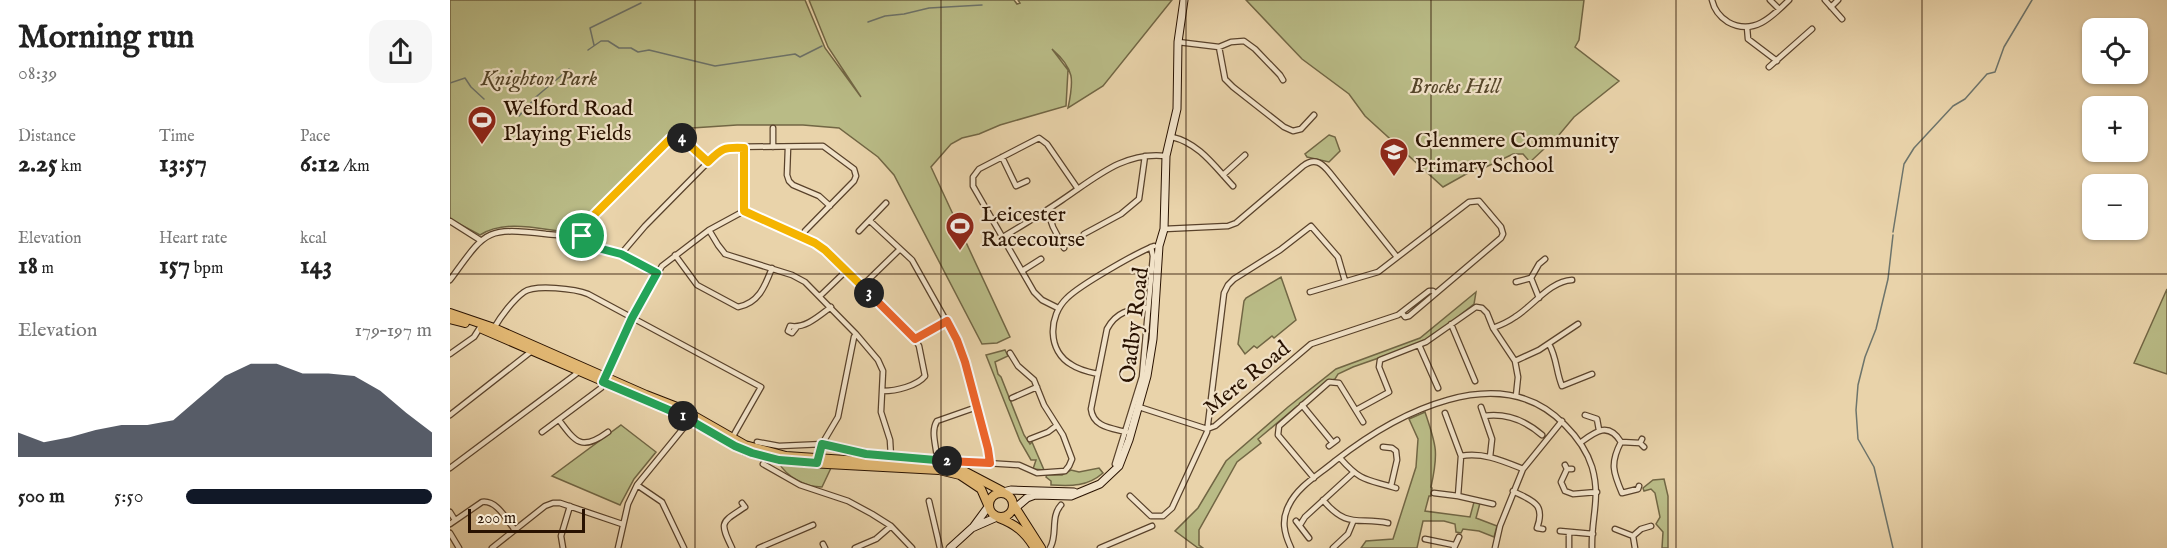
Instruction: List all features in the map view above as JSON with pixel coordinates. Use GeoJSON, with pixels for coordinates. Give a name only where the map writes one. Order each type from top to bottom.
{"type":"FeatureCollection","features":[{"type":"Feature","properties":{"kind":"main road","name":"Oadby Road"},"geometry":{"type":"LineString","coordinates":[[1014,507],[1027,498],[1041,495],[1071,496],[1100,484],[1119,466],[1139,407],[1153,339],[1155,247],[1164,229],[1166,156],[1177,109],[1178,42],[1184,0]]}},
{"type":"Feature","properties":{"kind":"main road"},"geometry":{"type":"LineString","coordinates":[[450,313],[691,416],[779,460],[950,467],[962,470],[1003,492],[1041,548]]}},
{"type":"Feature","properties":{"kind":"main road"},"geometry":{"type":"LineString","coordinates":[[450,319],[494,328],[534,348]]}},
{"type":"Feature","properties":{"kind":"main road"},"geometry":{"type":"LineString","coordinates":[[691,416],[735,446],[753,448]]}},
{"type":"Feature","properties":{"kind":"main road"},"geometry":{"type":"LineString","coordinates":[[817,460],[939,470],[960,475],[977,485],[984,494],[988,506],[998,517],[1021,529],[1035,548]]}},
{"type":"Feature","properties":{"kind":"main road","name":"Oadby Road"},"geometry":{"type":"LineString","coordinates":[[1003,492],[1023,490],[1079,492]]}},
{"type":"Feature","properties":{"kind":"main road"},"geometry":{"type":"LineString","coordinates":[[953,547],[972,528],[988,506],[990,499],[1003,492]]}},
{"type":"Feature","properties":{"kind":"main road"},"geometry":{"type":"LineString","coordinates":[[1021,517],[1024,506],[1041,495]]}},
{"type":"Feature","properties":{"kind":"main road"},"geometry":{"type":"LineString","coordinates":[[972,528],[998,517],[1005,517],[1014,507]]}},
{"type":"Feature","properties":{"kind":"street"},"geometry":{"type":"LineString","coordinates":[[1712,0],[1713,6],[1722,19],[1733,25],[1746,27],[1764,22],[1789,0]]}},
{"type":"Feature","properties":{"kind":"street"},"geometry":{"type":"LineString","coordinates":[[1770,0],[1779,9]]}},
{"type":"Feature","properties":{"kind":"street"},"geometry":{"type":"LineString","coordinates":[[1825,0],[1842,19]]}},
{"type":"Feature","properties":{"kind":"street"},"geometry":{"type":"LineString","coordinates":[[1831,7],[1838,0]]}},
{"type":"Feature","properties":{"kind":"street"},"geometry":{"type":"LineString","coordinates":[[1746,27],[1748,39],[1777,61]]}},
{"type":"Feature","properties":{"kind":"street"},"geometry":{"type":"LineString","coordinates":[[1769,68],[1812,29]]}},
{"type":"Feature","properties":{"kind":"street"},"geometry":{"type":"LineString","coordinates":[[1178,42],[1219,47],[1231,42],[1244,41],[1255,49],[1283,80]]}},
{"type":"Feature","properties":{"kind":"street"},"geometry":{"type":"LineString","coordinates":[[1219,47],[1225,79],[1284,127],[1293,131],[1301,129],[1314,115]]}},
{"type":"Feature","properties":{"kind":"street"},"geometry":{"type":"LineString","coordinates":[[772,128],[773,147]]}},
{"type":"Feature","properties":{"kind":"street"},"geometry":{"type":"LineString","coordinates":[[1172,137],[1196,147],[1233,186]]}},
{"type":"Feature","properties":{"kind":"street"},"geometry":{"type":"LineString","coordinates":[[450,280],[480,240],[498,232],[564,236],[578,231],[670,139],[682,138],[708,162]]}},
{"type":"Feature","properties":{"kind":"street"},"geometry":{"type":"LineString","coordinates":[[1058,308],[1042,300],[1034,292],[973,186],[973,177],[979,169],[1035,140],[1042,139],[1078,189]]}},
{"type":"Feature","properties":{"kind":"street"},"geometry":{"type":"LineString","coordinates":[[621,254],[639,232],[708,162],[720,150],[727,147],[823,147],[854,169],[856,176],[854,181],[803,236]]}},
{"type":"Feature","properties":{"kind":"street"},"geometry":{"type":"LineString","coordinates":[[788,147],[787,175],[789,181],[792,185],[819,196],[830,206]]}},
{"type":"Feature","properties":{"kind":"street"},"geometry":{"type":"LineString","coordinates":[[744,148],[744,211]]}},
{"type":"Feature","properties":{"kind":"street"},"geometry":{"type":"LineString","coordinates":[[1223,175],[1245,155]]}},
{"type":"Feature","properties":{"kind":"street"},"geometry":{"type":"LineString","coordinates":[[1003,237],[1125,160],[1145,156],[1166,156]]}},
{"type":"Feature","properties":{"kind":"street"},"geometry":{"type":"LineString","coordinates":[[1084,234],[1089,229],[1121,214],[1139,199],[1145,156]]}},
{"type":"Feature","properties":{"kind":"street"},"geometry":{"type":"LineString","coordinates":[[1002,157],[1016,186],[1027,181]]}},
{"type":"Feature","properties":{"kind":"street"},"geometry":{"type":"LineString","coordinates":[[1164,229],[1228,226],[1236,223],[1308,162],[1316,161],[1328,170],[1397,257],[1378,272],[1310,292]]}},
{"type":"Feature","properties":{"kind":"street","name":"Mere Road"},"geometry":{"type":"LineString","coordinates":[[1130,496],[1151,516],[1160,517],[1167,514],[1172,508],[1207,429],[1215,426],[1311,344],[1382,322],[1402,313],[1429,291],[1435,294],[1503,234],[1501,227],[1476,200],[1469,202],[1397,257]]}},
{"type":"Feature","properties":{"kind":"street"},"geometry":{"type":"LineString","coordinates":[[860,231],[886,203]]}},
{"type":"Feature","properties":{"kind":"street"},"geometry":{"type":"LineString","coordinates":[[1047,210],[1065,248]]}},
{"type":"Feature","properties":{"kind":"street"},"geometry":{"type":"LineString","coordinates":[[542,432],[601,388],[632,318],[662,266],[709,230],[744,211]]}},
{"type":"Feature","properties":{"kind":"street"},"geometry":{"type":"LineString","coordinates":[[744,211],[803,236],[825,250],[915,339],[919,346],[925,376],[921,381],[913,384],[883,391]]}},
{"type":"Feature","properties":{"kind":"street"},"geometry":{"type":"LineString","coordinates":[[870,220],[912,260],[957,340],[965,362],[990,463]]}},
{"type":"Feature","properties":{"kind":"street"},"geometry":{"type":"LineString","coordinates":[[450,221],[480,240]]}},
{"type":"Feature","properties":{"kind":"street"},"geometry":{"type":"LineString","coordinates":[[1139,407],[1207,429],[1225,289],[1234,279],[1280,250],[1311,226],[1338,257],[1345,281]]}},
{"type":"Feature","properties":{"kind":"street"},"geometry":{"type":"LineString","coordinates":[[709,230],[725,254],[772,268],[805,282],[831,307],[878,360],[883,372],[881,412],[890,440],[891,457]]}},
{"type":"Feature","properties":{"kind":"street"},"geometry":{"type":"LineString","coordinates":[[578,231],[598,248],[621,254],[657,273]]}},
{"type":"Feature","properties":{"kind":"street"},"geometry":{"type":"LineString","coordinates":[[1098,374],[1071,365],[1055,346],[1052,333],[1058,308],[1075,290],[1155,247]]}},
{"type":"Feature","properties":{"kind":"street","name":"Oadby Road"},"geometry":{"type":"LineString","coordinates":[[1115,464],[1142,377],[1155,247]]}},
{"type":"Feature","properties":{"kind":"street"},"geometry":{"type":"LineString","coordinates":[[862,286],[899,250]]}},
{"type":"Feature","properties":{"kind":"street"},"geometry":{"type":"LineString","coordinates":[[675,255],[697,285],[738,307],[744,306],[760,295],[772,268]]}},
{"type":"Feature","properties":{"kind":"street"},"geometry":{"type":"LineString","coordinates":[[1022,271],[1041,259]]}},
{"type":"Feature","properties":{"kind":"street"},"geometry":{"type":"LineString","coordinates":[[1516,282],[1530,278],[1545,259]]}},
{"type":"Feature","properties":{"kind":"street"},"geometry":{"type":"LineString","coordinates":[[820,296],[846,271]]}},
{"type":"Feature","properties":{"kind":"street"},"geometry":{"type":"LineString","coordinates":[[1530,278],[1539,298]]}},
{"type":"Feature","properties":{"kind":"street"},"geometry":{"type":"LineString","coordinates":[[1493,327],[1516,317],[1561,282],[1572,280]]}},
{"type":"Feature","properties":{"kind":"street"},"geometry":{"type":"LineString","coordinates":[[494,328],[525,291],[535,288],[581,291],[761,387],[732,438]]}},
{"type":"Feature","properties":{"kind":"street"},"geometry":{"type":"LineString","coordinates":[[796,328],[816,319],[831,307]]}},
{"type":"Feature","properties":{"kind":"street"},"geometry":{"type":"LineString","coordinates":[[1356,410],[1389,392],[1379,367],[1379,362],[1383,358],[1432,339],[1476,307],[1482,308],[1486,313],[1515,361],[1518,376],[1516,396]]}},
{"type":"Feature","properties":{"kind":"street"},"geometry":{"type":"LineString","coordinates":[[1125,432],[1099,425],[1092,414],[1098,374],[1107,329],[1112,321],[1125,311],[1148,308]]}},
{"type":"Feature","properties":{"kind":"street"},"geometry":{"type":"LineString","coordinates":[[915,339],[947,321]]}},
{"type":"Feature","properties":{"kind":"street"},"geometry":{"type":"LineString","coordinates":[[1451,324],[1475,381]]}},
{"type":"Feature","properties":{"kind":"street"},"geometry":{"type":"LineString","coordinates":[[1515,361],[1549,344],[1578,324]]}},
{"type":"Feature","properties":{"kind":"street"},"geometry":{"type":"LineString","coordinates":[[450,354],[474,337],[481,326]]}},
{"type":"Feature","properties":{"kind":"street"},"geometry":{"type":"LineString","coordinates":[[817,460],[822,444],[838,417],[856,334]]}},
{"type":"Feature","properties":{"kind":"street"},"geometry":{"type":"LineString","coordinates":[[1549,344],[1556,358],[1559,387],[1592,374]]}},
{"type":"Feature","properties":{"kind":"street"},"geometry":{"type":"LineString","coordinates":[[1419,345],[1438,388]]}},
{"type":"Feature","properties":{"kind":"street"},"geometry":{"type":"LineString","coordinates":[[450,415],[534,348]]}},
{"type":"Feature","properties":{"kind":"street"},"geometry":{"type":"LineString","coordinates":[[753,448],[822,444],[891,457],[1019,465],[1029,471],[1060,472],[1069,466],[1071,454],[1031,377],[1018,366],[1010,353]]}},
{"type":"Feature","properties":{"kind":"street"},"geometry":{"type":"LineString","coordinates":[[450,468],[581,369]]}},
{"type":"Feature","properties":{"kind":"street"},"geometry":{"type":"LineString","coordinates":[[1314,478],[1278,435],[1278,426],[1333,381],[1339,383],[1363,422]]}},
{"type":"Feature","properties":{"kind":"street"},"geometry":{"type":"LineString","coordinates":[[1011,398],[1037,387]]}},
{"type":"Feature","properties":{"kind":"street"},"geometry":{"type":"LineString","coordinates":[[1291,548],[1284,528],[1286,511],[1295,495],[1314,478],[1370,436],[1402,419],[1441,402],[1478,393],[1516,396],[1547,409],[1562,421],[1580,443],[1592,466],[1597,492],[1592,548]]}},
{"type":"Feature","properties":{"kind":"street"},"geometry":{"type":"LineString","coordinates":[[1302,405],[1333,443]]}},
{"type":"Feature","properties":{"kind":"street"},"geometry":{"type":"LineString","coordinates":[[936,460],[937,447],[933,431],[937,421],[976,407]]}},
{"type":"Feature","properties":{"kind":"street"},"geometry":{"type":"LineString","coordinates":[[1481,407],[1492,439],[1490,457]]}},
{"type":"Feature","properties":{"kind":"street"},"geometry":{"type":"LineString","coordinates":[[1445,413],[1461,456],[1458,496]]}},
{"type":"Feature","properties":{"kind":"street"},"geometry":{"type":"LineString","coordinates":[[1484,416],[1494,414],[1516,419],[1533,426],[1542,435]]}},
{"type":"Feature","properties":{"kind":"street"},"geometry":{"type":"LineString","coordinates":[[1585,415],[1599,417],[1599,430]]}},
{"type":"Feature","properties":{"kind":"street"},"geometry":{"type":"LineString","coordinates":[[618,548],[628,504],[637,485],[691,416]]}},
{"type":"Feature","properties":{"kind":"street"},"geometry":{"type":"LineString","coordinates":[[559,420],[576,441],[595,442],[608,432]]}},
{"type":"Feature","properties":{"kind":"street"},"geometry":{"type":"LineString","coordinates":[[1495,548],[1498,530],[1523,469],[1562,421]]}},
{"type":"Feature","properties":{"kind":"street"},"geometry":{"type":"LineString","coordinates":[[1030,439],[1056,426]]}},
{"type":"Feature","properties":{"kind":"street"},"geometry":{"type":"LineString","coordinates":[[1580,443],[1599,430],[1610,431],[1621,442],[1642,443]]}},
{"type":"Feature","properties":{"kind":"street"},"geometry":{"type":"LineString","coordinates":[[1621,442],[1613,464],[1619,494],[1639,489]]}},
{"type":"Feature","properties":{"kind":"street"},"geometry":{"type":"LineString","coordinates":[[1340,458],[1353,473],[1373,484],[1394,487],[1396,447],[1383,447]]}},
{"type":"Feature","properties":{"kind":"street"},"geometry":{"type":"LineString","coordinates":[[1461,456],[1490,457],[1523,469]]}},
{"type":"Feature","properties":{"kind":"street"},"geometry":{"type":"LineString","coordinates":[[1019,465],[1020,459]]}},
{"type":"Feature","properties":{"kind":"street"},"geometry":{"type":"LineString","coordinates":[[763,464],[808,488],[848,501],[891,526],[912,548]]}},
{"type":"Feature","properties":{"kind":"street"},"geometry":{"type":"LineString","coordinates":[[776,472],[779,465]]}},
{"type":"Feature","properties":{"kind":"street"},"geometry":{"type":"LineString","coordinates":[[1568,468],[1561,482],[1566,491],[1573,494],[1597,492]]}},
{"type":"Feature","properties":{"kind":"street"},"geometry":{"type":"LineString","coordinates":[[1310,538],[1298,523],[1353,473]]}},
{"type":"Feature","properties":{"kind":"street"},"geometry":{"type":"LineString","coordinates":[[637,485],[662,502],[684,548]]}},
{"type":"Feature","properties":{"kind":"street"},"geometry":{"type":"LineString","coordinates":[[1513,491],[1536,503],[1539,507],[1541,516],[1538,530]]}},
{"type":"Feature","properties":{"kind":"street"},"geometry":{"type":"LineString","coordinates":[[1434,493],[1495,504]]}},
{"type":"Feature","properties":{"kind":"street"},"geometry":{"type":"LineString","coordinates":[[1323,500],[1338,514],[1353,522],[1388,523]]}},
{"type":"Feature","properties":{"kind":"street"},"geometry":{"type":"LineString","coordinates":[[450,524],[482,502],[488,501],[495,505],[514,530]]}},
{"type":"Feature","properties":{"kind":"street"},"geometry":{"type":"LineString","coordinates":[[929,501],[940,548]]}},
{"type":"Feature","properties":{"kind":"street"},"geometry":{"type":"LineString","coordinates":[[492,548],[549,504],[560,503],[622,524]]}},
{"type":"Feature","properties":{"kind":"street"},"geometry":{"type":"LineString","coordinates":[[1050,548],[1053,543],[1055,515],[1060,505]]}},
{"type":"Feature","properties":{"kind":"street"},"geometry":{"type":"LineString","coordinates":[[562,548],[561,536],[570,507]]}},
{"type":"Feature","properties":{"kind":"street"},"geometry":{"type":"LineString","coordinates":[[732,548],[723,526],[728,519],[745,507]]}},
{"type":"Feature","properties":{"kind":"street"},"geometry":{"type":"LineString","coordinates":[[450,512],[455,520]]}},
{"type":"Feature","properties":{"kind":"street"},"geometry":{"type":"LineString","coordinates":[[1143,522],[1146,528]]}},
{"type":"Feature","properties":{"kind":"street"},"geometry":{"type":"LineString","coordinates":[[1333,548],[1348,534],[1353,522]]}},
{"type":"Feature","properties":{"kind":"street"},"geometry":{"type":"LineString","coordinates":[[759,548],[813,525]]}},
{"type":"Feature","properties":{"kind":"street"},"geometry":{"type":"LineString","coordinates":[[855,548],[876,539],[891,526]]}},
{"type":"Feature","properties":{"kind":"street"},"geometry":{"type":"LineString","coordinates":[[1100,548],[1152,526]]}},
{"type":"Feature","properties":{"kind":"street"},"geometry":{"type":"LineString","coordinates":[[1633,536],[1641,529],[1652,526]]}},
{"type":"Feature","properties":{"kind":"street"},"geometry":{"type":"LineString","coordinates":[[1615,529],[1633,536]]}},
{"type":"Feature","properties":{"kind":"street"},"geometry":{"type":"LineString","coordinates":[[1560,531],[1593,534]]}},
{"type":"Feature","properties":{"kind":"street"},"geometry":{"type":"LineString","coordinates":[[1619,537],[1621,531]]}},
{"type":"Feature","properties":{"kind":"street"},"geometry":{"type":"LineString","coordinates":[[450,533],[459,548]]}},
{"type":"Feature","properties":{"kind":"street"},"geometry":{"type":"LineString","coordinates":[[1569,533],[1569,548]]}},
{"type":"Feature","properties":{"kind":"street"},"geometry":{"type":"LineString","coordinates":[[1633,536],[1635,548]]}},
{"type":"Feature","properties":{"kind":"street"},"geometry":{"type":"LineString","coordinates":[[1425,539],[1454,546],[1459,537]]}},
{"type":"Feature","properties":{"kind":"street"},"geometry":{"type":"LineString","coordinates":[[1115,542],[1118,548]]}},
{"type":"Feature","properties":{"kind":"green space","name":"Knighton Park"},"geometry":{"type":"Polygon","coordinates":[[[450,0],[805,0],[825,48],[861,97],[828,47],[809,0],[1014,0],[1017,4],[1020,3],[1018,0],[1172,0],[1103,86],[1068,108],[1071,76],[1065,63],[1052,49],[1068,70],[1066,106],[962,138],[951,144],[931,167],[1010,337],[997,343],[982,344],[894,175],[878,157],[839,128],[803,125],[737,125],[677,129],[585,218],[567,232],[511,226],[500,227],[480,235],[450,219],[450,0]]]}},
{"type":"Feature","properties":{"kind":"green space","name":"Brocks Hill"},"geometry":{"type":"Polygon","coordinates":[[[1246,0],[1584,0],[1579,40],[1575,47],[1619,81],[1574,117],[1559,135],[1530,162],[1523,154],[1513,154],[1486,167],[1484,164],[1443,187],[1365,116],[1349,94],[1302,59],[1246,0]]]}},
{"type":"Feature","properties":{"kind":"green space"},"geometry":{"type":"Polygon","coordinates":[[[1329,135],[1335,137],[1340,151],[1329,162],[1307,157],[1305,154],[1329,135]]]}},
{"type":"Feature","properties":{"kind":"green space"},"geometry":{"type":"Polygon","coordinates":[[[1281,277],[1296,320],[1274,338],[1272,336],[1245,354],[1238,344],[1244,301],[1281,277]]]}},
{"type":"Feature","properties":{"kind":"green space"},"geometry":{"type":"Polygon","coordinates":[[[2167,289],[2167,374],[2134,363],[2167,289]]]}},
{"type":"Feature","properties":{"kind":"green space"},"geometry":{"type":"Polygon","coordinates":[[[1476,292],[1474,304],[1427,341],[1338,374],[1335,379],[1325,383],[1258,439],[1261,443],[1237,462],[1199,530],[1199,545],[1203,548],[1198,548],[1175,531],[1198,508],[1226,461],[1288,407],[1336,369],[1420,338],[1476,292]]]}},
{"type":"Feature","properties":{"kind":"green space"},"geometry":{"type":"Polygon","coordinates":[[[1005,350],[1008,356],[995,362],[998,374],[1024,435],[1030,444],[1032,442],[1044,470],[1033,469],[1036,460],[1031,460],[1020,441],[986,355],[1005,350]]]}},
{"type":"Feature","properties":{"kind":"green space"},"geometry":{"type":"Polygon","coordinates":[[[1425,412],[1436,456],[1431,496],[1429,496],[1425,511],[1470,517],[1474,502],[1480,503],[1476,518],[1497,526],[1494,537],[1479,531],[1463,529],[1461,533],[1456,532],[1455,524],[1444,521],[1423,521],[1417,548],[1361,548],[1366,541],[1393,539],[1416,467],[1418,439],[1409,419],[1425,412]]]}},
{"type":"Feature","properties":{"kind":"green space"},"geometry":{"type":"Polygon","coordinates":[[[621,425],[656,452],[634,479],[620,505],[552,476],[621,425]]]}},
{"type":"Feature","properties":{"kind":"green space"},"geometry":{"type":"Polygon","coordinates":[[[779,463],[831,468],[822,487],[816,487],[797,480],[779,463]]]}},
{"type":"Feature","properties":{"kind":"green space"},"geometry":{"type":"Polygon","coordinates":[[[1099,468],[1103,473],[1097,478],[1078,485],[1051,485],[1051,481],[1046,477],[1047,475],[1062,475],[1071,470],[1079,472],[1099,468]]]}},
{"type":"Feature","properties":{"kind":"green space"},"geometry":{"type":"Polygon","coordinates":[[[1664,479],[1668,496],[1668,548],[1662,548],[1663,532],[1656,524],[1660,517],[1655,493],[1651,489],[1644,491],[1643,488],[1653,480],[1664,479]]]}},
{"type":"Feature","properties":{"kind":"waterway"},"geometry":{"type":"LineString","coordinates":[[1893,232],[1904,164],[1914,148],[1953,106],[1965,99],[1987,74],[1995,72],[2004,47],[2032,0]]}},
{"type":"Feature","properties":{"kind":"waterway"},"geometry":{"type":"LineString","coordinates":[[594,45],[590,28],[641,3]]}},
{"type":"Feature","properties":{"kind":"waterway"},"geometry":{"type":"LineString","coordinates":[[868,22],[885,16],[929,8],[982,5]]}},
{"type":"Feature","properties":{"kind":"waterway"},"geometry":{"type":"LineString","coordinates":[[588,50],[601,41],[608,41],[619,48],[631,48],[638,52],[649,50],[715,66],[795,54],[800,57],[822,46]]}},
{"type":"Feature","properties":{"kind":"waterway"},"geometry":{"type":"LineString","coordinates":[[519,116],[537,96],[569,69]]}},
{"type":"Feature","properties":{"kind":"waterway"},"geometry":{"type":"LineString","coordinates":[[450,83],[465,78],[484,99]]}},
{"type":"Feature","properties":{"kind":"waterway"},"geometry":{"type":"LineString","coordinates":[[1893,235],[1888,279],[1876,329],[1865,357],[1858,385],[1856,410],[1858,439],[1874,467],[1893,548]]}},
{"type":"Feature","properties":{"kind":"place","name":"Welford Road Playing Fields"},"geometry":{"type":"Point","coordinates":[482,146]}},
{"type":"Feature","properties":{"kind":"place","name":"Glenmere Community Primary School"},"geometry":{"type":"Point","coordinates":[1394,178]}},
{"type":"Feature","properties":{"kind":"place","name":"Leicester Racecourse"},"geometry":{"type":"Point","coordinates":[960,252]}},
{"type":"Feature","properties":{"kind":"route"},"geometry":{"type":"LineString","coordinates":[[682,138],[708,162],[720,150],[727,147],[744,148],[744,211],[803,236],[825,250],[915,339],[947,321],[965,362],[990,463],[891,457],[835,448],[824,444],[819,450],[817,463],[768,458],[745,451],[679,414],[603,382],[632,318],[657,273],[621,254],[598,248],[582,236],[578,231],[670,139],[682,138]]}}]}
